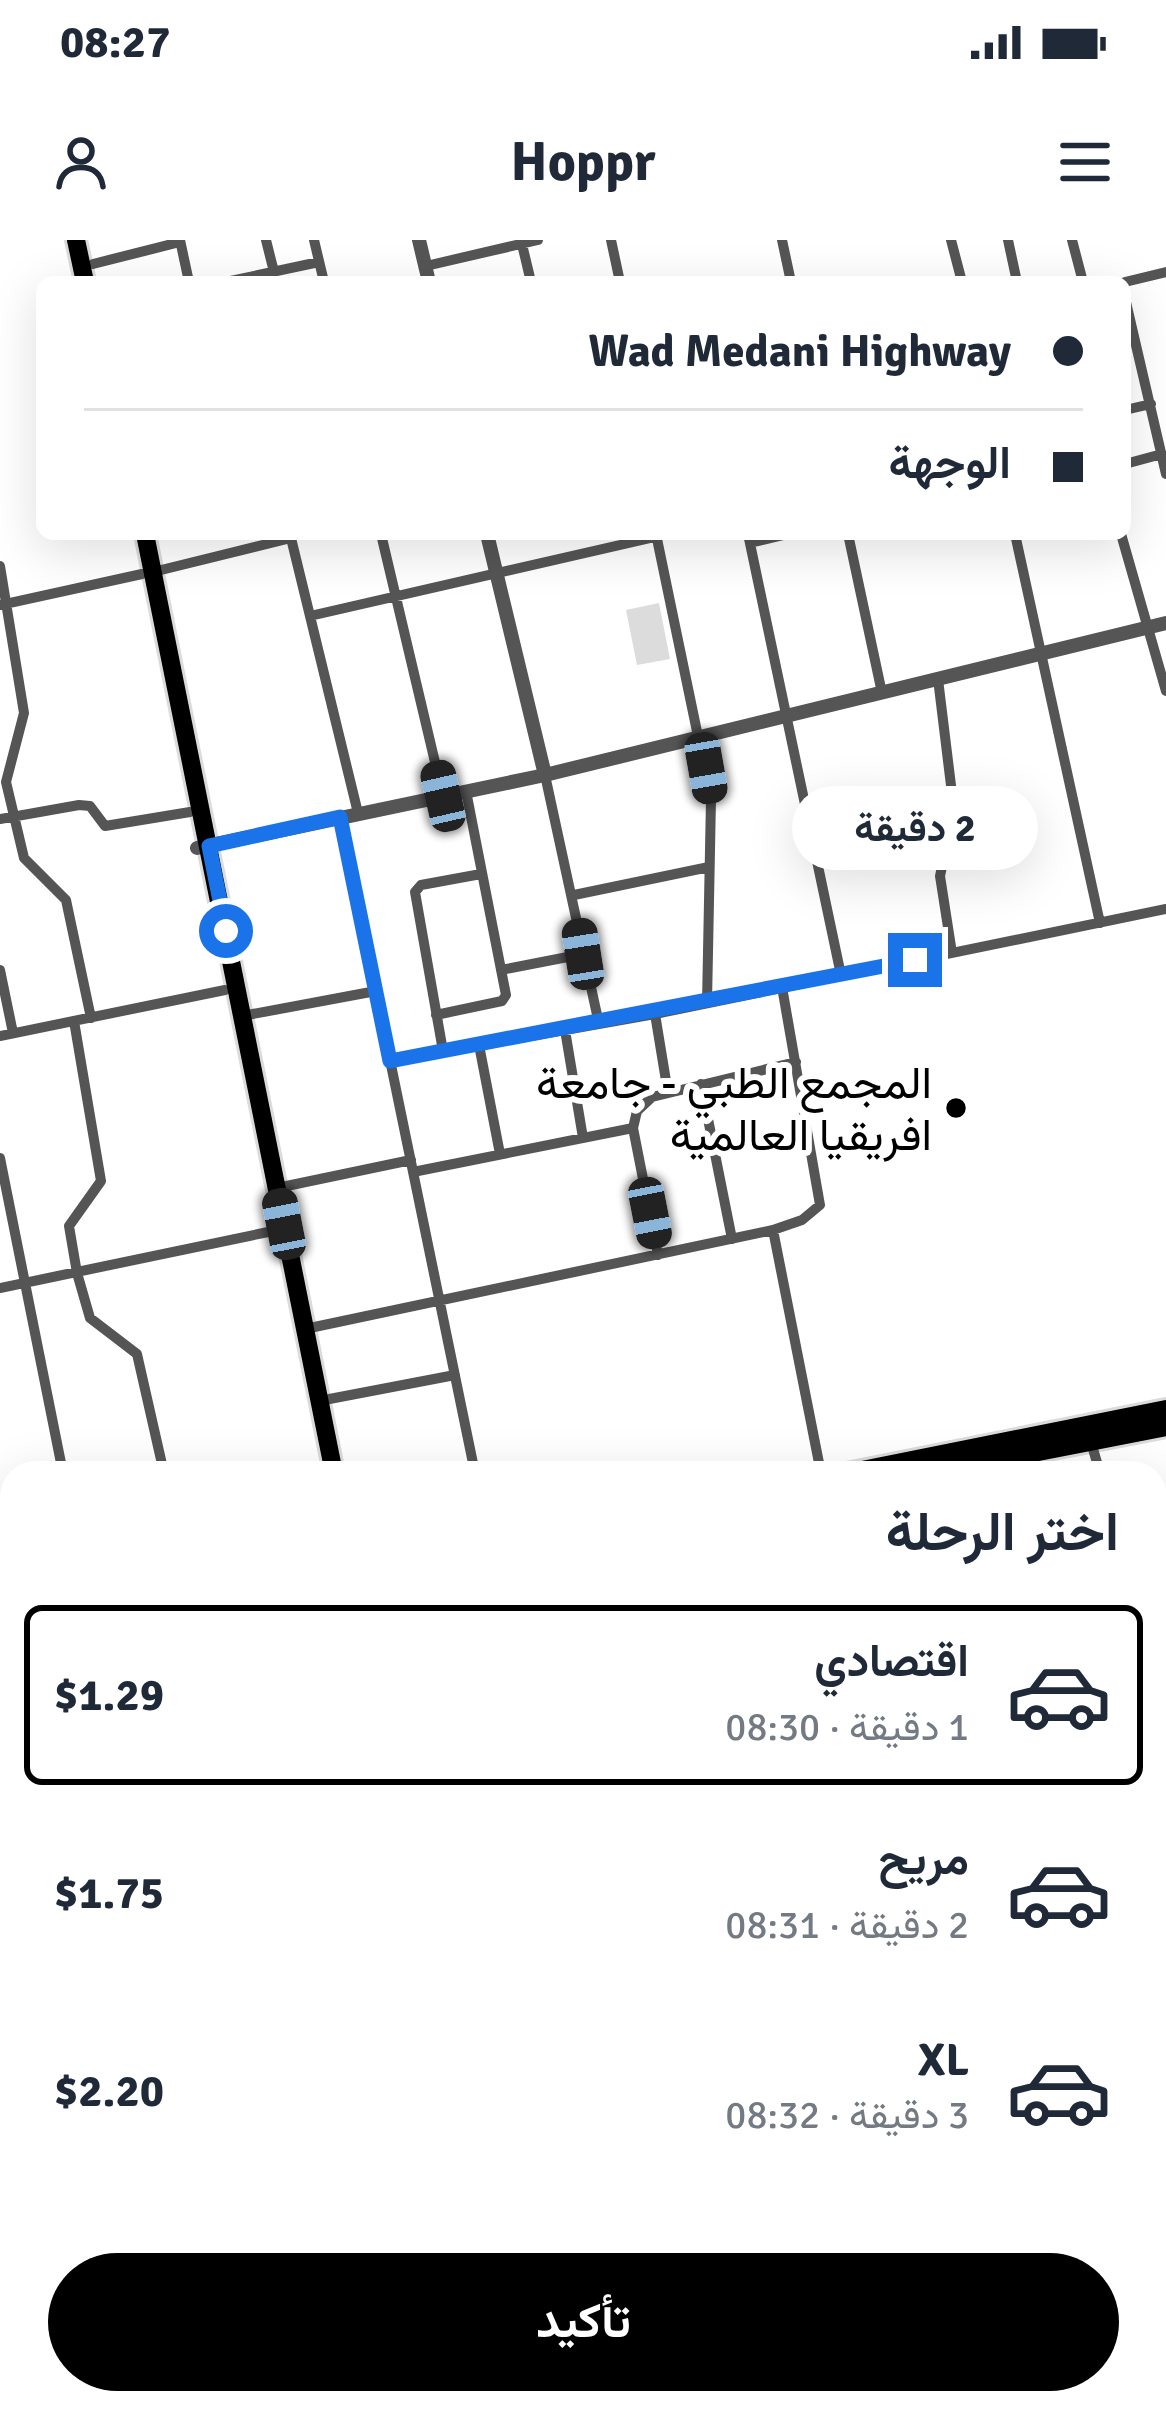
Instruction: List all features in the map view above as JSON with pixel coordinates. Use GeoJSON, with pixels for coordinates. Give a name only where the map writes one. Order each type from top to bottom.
{"type":"FeatureCollection","features":[{"type":"Feature","properties":{"kind":"main road"},"geometry":{"type":"LineString","coordinates":[[76,240],[91,276]]}},
{"type":"Feature","properties":{"kind":"main road"},"geometry":{"type":"LineString","coordinates":[[88,240],[91,276]]}},
{"type":"Feature","properties":{"kind":"main road"},"geometry":{"type":"LineString","coordinates":[[136,540],[242,1016],[332,1461]]}},
{"type":"Feature","properties":{"kind":"main road"},"geometry":{"type":"LineString","coordinates":[[145,540],[147,573],[190,812],[203,847],[225,990],[320,1461]]}},
{"type":"Feature","properties":{"kind":"main road"},"geometry":{"type":"LineString","coordinates":[[1008,1457],[1166,1409]]}},
{"type":"Feature","properties":{"kind":"main road"},"geometry":{"type":"LineString","coordinates":[[968,1461],[1166,1426]]}},
{"type":"Feature","properties":{"kind":"street"},"geometry":{"type":"LineString","coordinates":[[266,240],[274,272]]}},
{"type":"Feature","properties":{"kind":"street"},"geometry":{"type":"LineString","coordinates":[[314,240],[322,276]]}},
{"type":"Feature","properties":{"kind":"street"},"geometry":{"type":"LineString","coordinates":[[419,240],[428,274],[538,240]]}},
{"type":"Feature","properties":{"kind":"street"},"geometry":{"type":"LineString","coordinates":[[611,240],[619,276]]}},
{"type":"Feature","properties":{"kind":"street"},"geometry":{"type":"LineString","coordinates":[[782,240],[790,276]]}},
{"type":"Feature","properties":{"kind":"street"},"geometry":{"type":"LineString","coordinates":[[951,240],[960,276]]}},
{"type":"Feature","properties":{"kind":"street"},"geometry":{"type":"LineString","coordinates":[[1008,240],[1016,276]]}},
{"type":"Feature","properties":{"kind":"street"},"geometry":{"type":"LineString","coordinates":[[1072,240],[1081,276]]}},
{"type":"Feature","properties":{"kind":"street"},"geometry":{"type":"LineString","coordinates":[[91,276],[180,241],[188,276]]}},
{"type":"Feature","properties":{"kind":"street"},"geometry":{"type":"LineString","coordinates":[[522,242],[530,276]]}},
{"type":"Feature","properties":{"kind":"street"},"geometry":{"type":"LineString","coordinates":[[255,276],[319,262]]}},
{"type":"Feature","properties":{"kind":"street"},"geometry":{"type":"LineString","coordinates":[[1131,281],[1166,272]]}},
{"type":"Feature","properties":{"kind":"street"},"geometry":{"type":"LineString","coordinates":[[1131,323],[1166,474]]}},
{"type":"Feature","properties":{"kind":"street"},"geometry":{"type":"LineString","coordinates":[[1131,409],[1150,404]]}},
{"type":"Feature","properties":{"kind":"street"},"geometry":{"type":"LineString","coordinates":[[1131,462],[1162,454]]}},
{"type":"Feature","properties":{"kind":"street"},"geometry":{"type":"LineString","coordinates":[[235,540],[238,551]]}},
{"type":"Feature","properties":{"kind":"street"},"geometry":{"type":"LineString","coordinates":[[4,604],[276,540]]}},
{"type":"Feature","properties":{"kind":"street"},"geometry":{"type":"LineString","coordinates":[[291,540],[358,813]]}},
{"type":"Feature","properties":{"kind":"street"},"geometry":{"type":"LineString","coordinates":[[383,540],[443,796]]}},
{"type":"Feature","properties":{"kind":"street"},"geometry":{"type":"LineString","coordinates":[[488,540],[574,895],[599,1024]]}},
{"type":"Feature","properties":{"kind":"street"},"geometry":{"type":"LineString","coordinates":[[310,616],[638,540]]}},
{"type":"Feature","properties":{"kind":"street"},"geometry":{"type":"LineString","coordinates":[[661,540],[712,799],[707,1003]]}},
{"type":"Feature","properties":{"kind":"street"},"geometry":{"type":"LineString","coordinates":[[749,540],[841,975]]}},
{"type":"Feature","properties":{"kind":"street"},"geometry":{"type":"LineString","coordinates":[[849,540],[882,693]]}},
{"type":"Feature","properties":{"kind":"street"},"geometry":{"type":"LineString","coordinates":[[1016,540],[1100,923]]}},
{"type":"Feature","properties":{"kind":"street"},"geometry":{"type":"LineString","coordinates":[[1122,540],[1166,691]]}},
{"type":"Feature","properties":{"kind":"street"},"geometry":{"type":"LineString","coordinates":[[0,566],[24,712],[6,775],[7,817],[27,864],[66,900],[91,1018]]}},
{"type":"Feature","properties":{"kind":"street"},"geometry":{"type":"LineString","coordinates":[[203,847],[545,775],[1166,623]]}},
{"type":"Feature","properties":{"kind":"street"},"geometry":{"type":"LineString","coordinates":[[938,680],[954,810],[940,876],[952,953]]}},
{"type":"Feature","properties":{"kind":"street"},"geometry":{"type":"LineString","coordinates":[[436,1015],[505,1000],[466,791]]}},
{"type":"Feature","properties":{"kind":"street"},"geometry":{"type":"LineString","coordinates":[[7,817],[90,806],[96,822],[105,826],[190,812]]}},
{"type":"Feature","properties":{"kind":"street"},"geometry":{"type":"LineString","coordinates":[[340,817],[473,1461]]}},
{"type":"Feature","properties":{"kind":"street"},"geometry":{"type":"LineString","coordinates":[[574,895],[710,866]]}},
{"type":"Feature","properties":{"kind":"street"},"geometry":{"type":"LineString","coordinates":[[443,1052],[415,892],[421,885],[481,874]]}},
{"type":"Feature","properties":{"kind":"street"},"geometry":{"type":"LineString","coordinates":[[390,1061],[655,1014],[1166,908]]}},
{"type":"Feature","properties":{"kind":"street"},"geometry":{"type":"LineString","coordinates":[[501,970],[583,954]]}},
{"type":"Feature","properties":{"kind":"street"},"geometry":{"type":"LineString","coordinates":[[0,970],[7,1034],[225,990]]}},
{"type":"Feature","properties":{"kind":"street"},"geometry":{"type":"LineString","coordinates":[[305,1329],[802,1220],[820,1205],[782,987]]}},
{"type":"Feature","properties":{"kind":"street"},"geometry":{"type":"LineString","coordinates":[[242,1016],[376,992]]}},
{"type":"Feature","properties":{"kind":"street"},"geometry":{"type":"LineString","coordinates":[[655,1014],[668,1093]]}},
{"type":"Feature","properties":{"kind":"street"},"geometry":{"type":"LineString","coordinates":[[74,1021],[101,1181],[69,1226],[77,1273],[90,1318],[137,1354],[161,1461]]}},
{"type":"Feature","properties":{"kind":"street"},"geometry":{"type":"LineString","coordinates":[[565,1030],[583,1138]]}},
{"type":"Feature","properties":{"kind":"street"},"geometry":{"type":"LineString","coordinates":[[479,1045],[500,1154]]}},
{"type":"Feature","properties":{"kind":"street"},"geometry":{"type":"LineString","coordinates":[[658,1255],[633,1128],[642,1105],[668,1093],[796,1062]]}},
{"type":"Feature","properties":{"kind":"street"},"geometry":{"type":"LineString","coordinates":[[701,1084],[732,1239]]}},
{"type":"Feature","properties":{"kind":"street"},"geometry":{"type":"LineString","coordinates":[[277,1188],[633,1128]]}},
{"type":"Feature","properties":{"kind":"street"},"geometry":{"type":"LineString","coordinates":[[0,1158],[60,1461]]}},
{"type":"Feature","properties":{"kind":"street"},"geometry":{"type":"LineString","coordinates":[[773,1230],[818,1461]]}},
{"type":"Feature","properties":{"kind":"street"},"geometry":{"type":"LineString","coordinates":[[0,1288],[274,1231]]}},
{"type":"Feature","properties":{"kind":"street"},"geometry":{"type":"LineString","coordinates":[[319,1401],[455,1375]]}},
{"type":"Feature","properties":{"kind":"street"},"geometry":{"type":"LineString","coordinates":[[1091,1441],[1097,1461]]}},
{"type":"Feature","properties":{"kind":"shaded area"},"geometry":{"type":"Polygon","coordinates":[[[659,603],[670,659],[637,665],[626,610],[659,603]]]}},
{"type":"Feature","properties":{"kind":"place","name":"المجمع الطبي - جامعة افريقيا العالمية"},"geometry":{"type":"Point","coordinates":[956,1108]}},
{"type":"Feature","properties":{"kind":"route"},"geometry":{"type":"LineString","coordinates":[[226,931],[209,846],[340,817],[390,1061],[655,1014],[915,960]]}}]}
